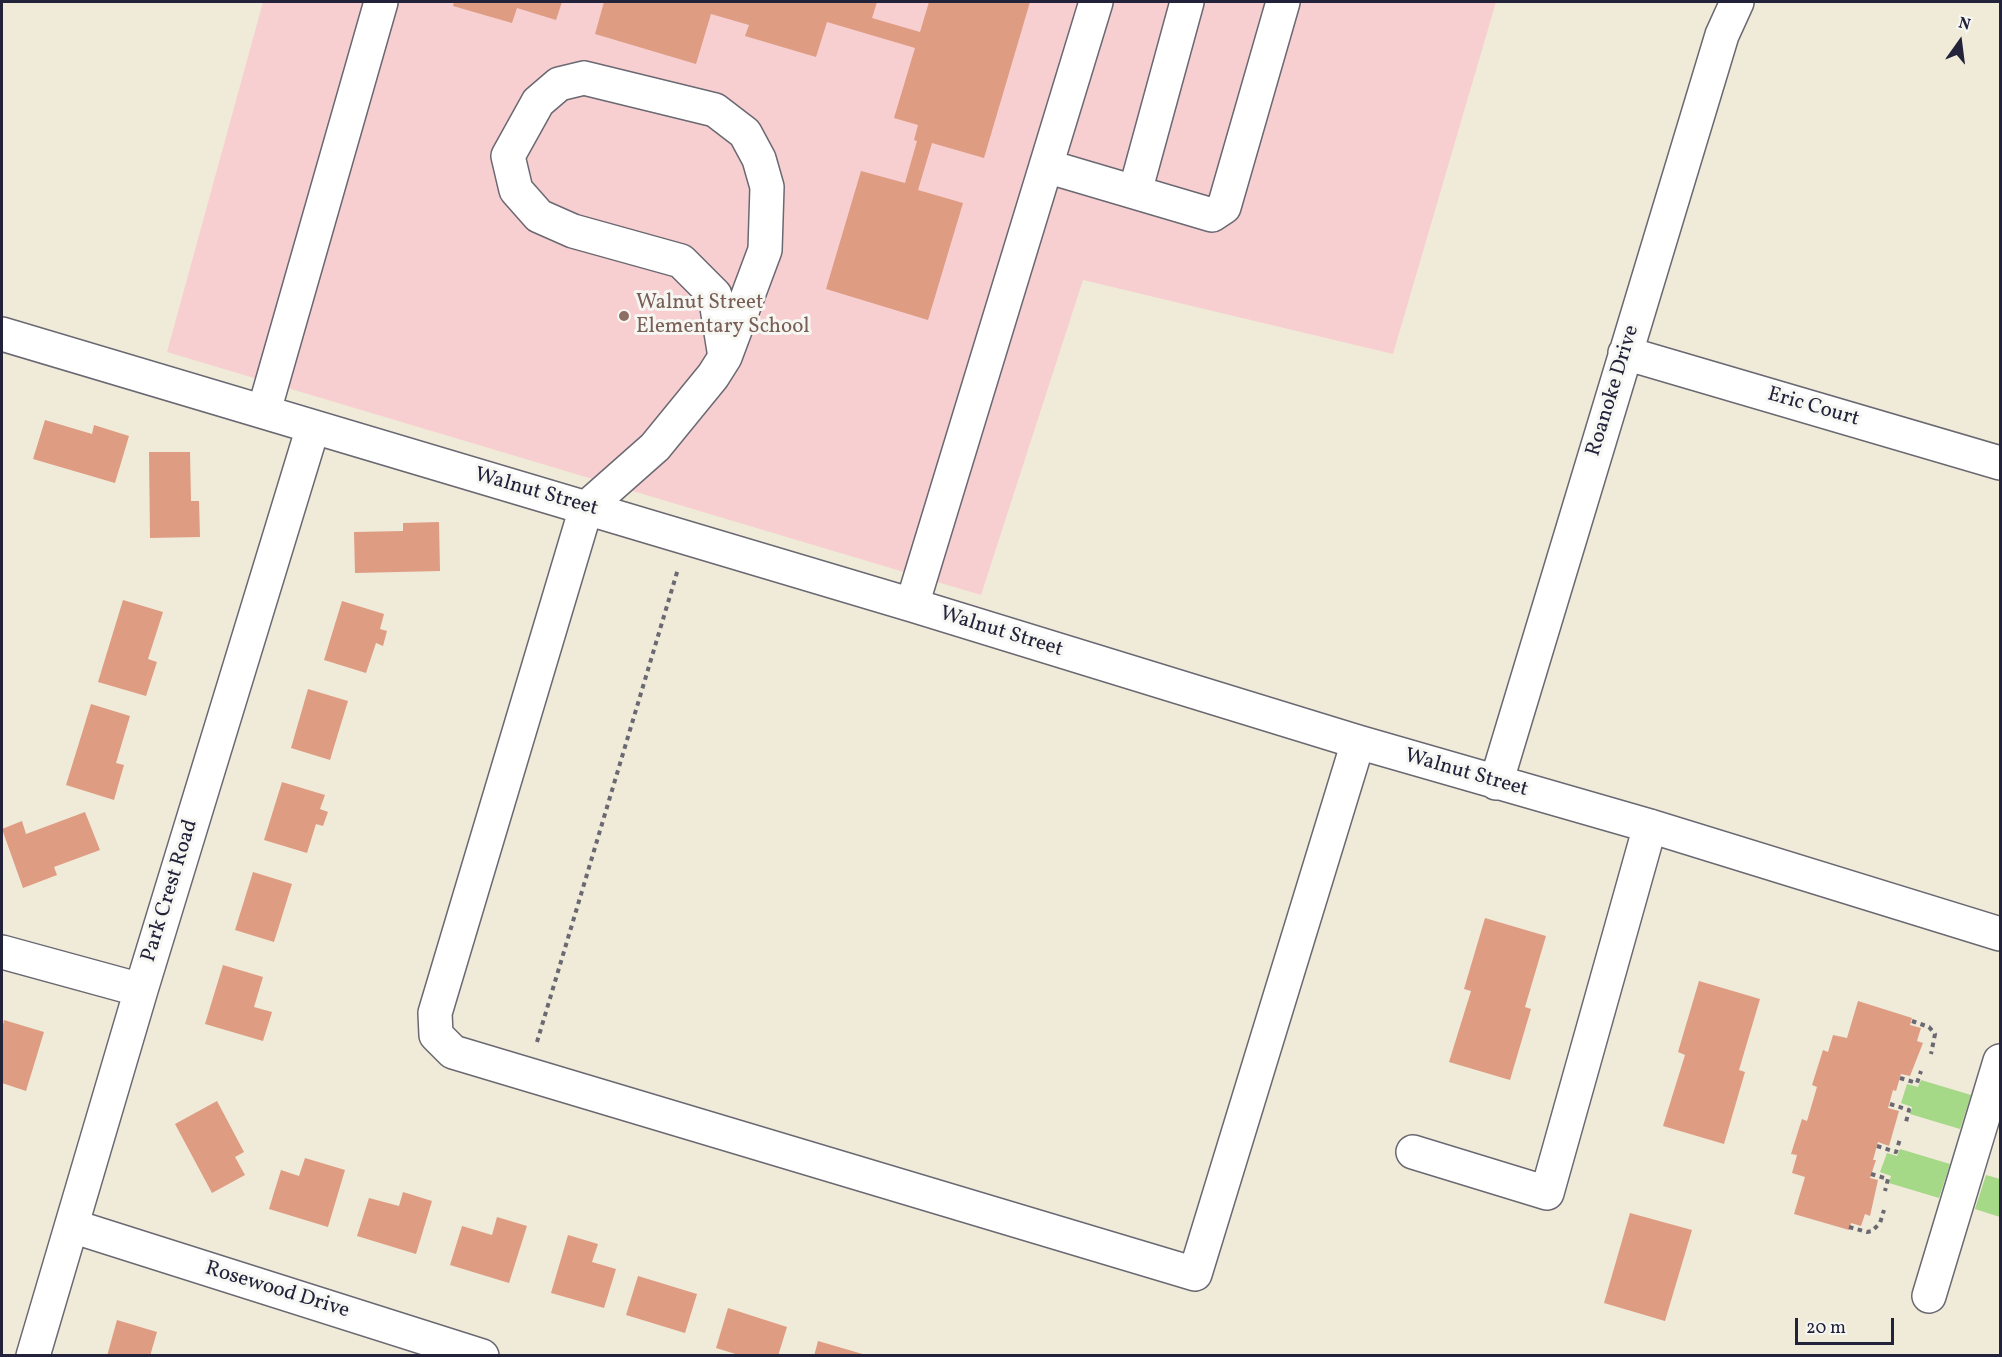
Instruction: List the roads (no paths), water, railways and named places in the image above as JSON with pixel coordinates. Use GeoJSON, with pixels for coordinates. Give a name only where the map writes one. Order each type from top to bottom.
{"type":"FeatureCollection","features":[{"type":"Feature","properties":{"kind":"street"},"geometry":{"type":"LineString","coordinates":[[264,411],[381,2]]}},
{"type":"Feature","properties":{"kind":"street"},"geometry":{"type":"LineString","coordinates":[[912,605],[1096,2]]}},
{"type":"Feature","properties":{"kind":"street"},"geometry":{"type":"LineString","coordinates":[[1135,192],[1187,2]]}},
{"type":"Feature","properties":{"kind":"street"},"geometry":{"type":"LineString","coordinates":[[1046,166],[1212,215],[1224,207],[1283,2]]}},
{"type":"Feature","properties":{"kind":"street","name":"Roanoke Drive"},"geometry":{"type":"LineString","coordinates":[[1496,783],[1722,35],[1737,2]]}},
{"type":"Feature","properties":{"kind":"street"},"geometry":{"type":"LineString","coordinates":[[725,357],[715,295],[681,261],[573,231],[539,216],[516,190],[508,156],[538,102],[559,84],[584,78],[715,110],[745,133],[759,159],[767,188],[765,250],[725,357],[713,376],[655,447],[586,508],[435,1013],[436,1035],[453,1052],[1195,1274],[1358,742]]}},
{"type":"Feature","properties":{"kind":"street","name":"Walnut Street"},"geometry":{"type":"LineString","coordinates":[[3,338],[264,411],[912,605],[1358,742],[1650,826],[2001,934]]}},
{"type":"Feature","properties":{"kind":"street","name":"Eric Court"},"geometry":{"type":"LineString","coordinates":[[1625,353],[2001,463]]}},
{"type":"Feature","properties":{"kind":"street","name":"Park Crest Road"},"geometry":{"type":"LineString","coordinates":[[33,1356],[141,990],[313,427]]}},
{"type":"Feature","properties":{"kind":"street"},"geometry":{"type":"LineString","coordinates":[[1413,1152],[1547,1193],[1650,826]]}},
{"type":"Feature","properties":{"kind":"street"},"geometry":{"type":"LineString","coordinates":[[2,951],[141,990]]}},
{"type":"Feature","properties":{"kind":"street"},"geometry":{"type":"LineString","coordinates":[[1929,1296],[2001,1061]]}},
{"type":"Feature","properties":{"kind":"street","name":"Rosewood Drive"},"geometry":{"type":"LineString","coordinates":[[72,1226],[482,1356]]}},
{"type":"Feature","properties":{"kind":"place","name":"Walnut Street Elementary School"},"geometry":{"type":"Point","coordinates":[624,316]}}]}
